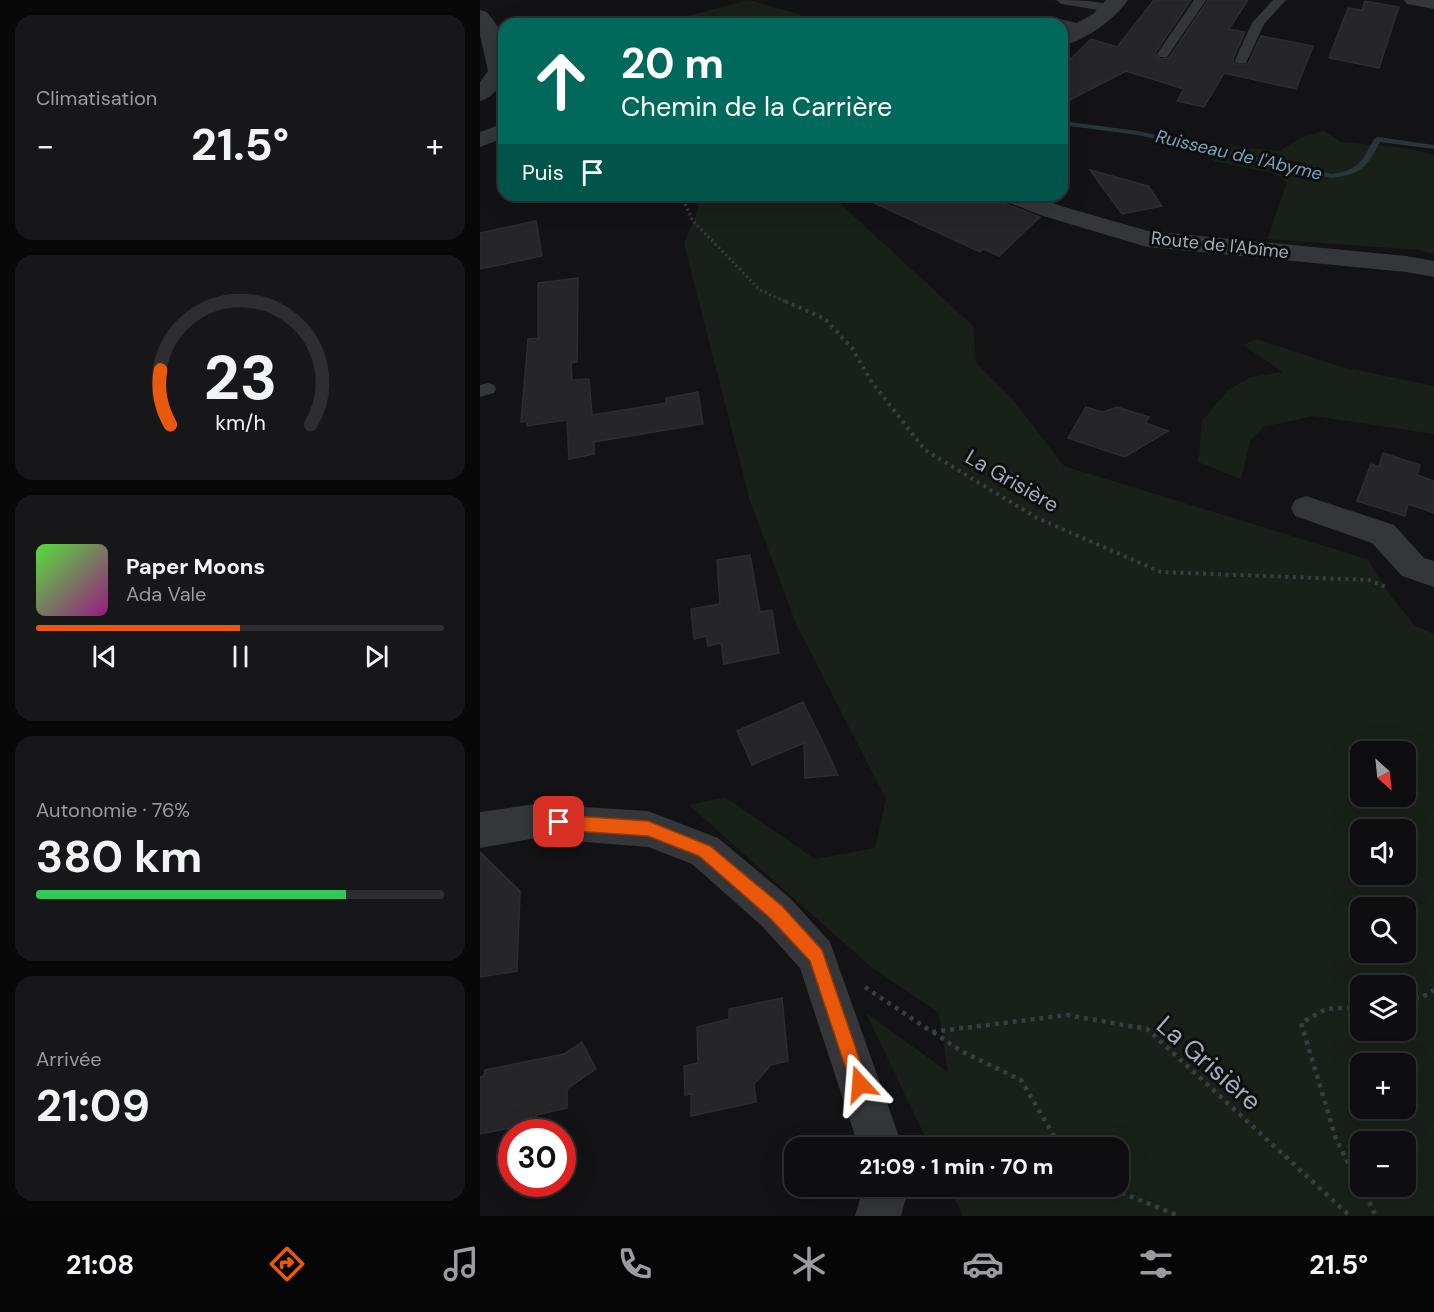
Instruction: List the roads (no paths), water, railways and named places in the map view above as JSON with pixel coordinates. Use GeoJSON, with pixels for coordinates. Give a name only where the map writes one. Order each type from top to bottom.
{"type":"FeatureCollection","features":[{"type":"Feature","properties":{"kind":"street"},"geometry":{"type":"LineString","coordinates":[[1414,0],[1434,3]]}},
{"type":"Feature","properties":{"kind":"street"},"geometry":{"type":"LineString","coordinates":[[1068,37],[1084,29],[1114,4]]}},
{"type":"Feature","properties":{"kind":"street"},"geometry":{"type":"LineString","coordinates":[[480,16],[493,39],[498,65]]}},
{"type":"Feature","properties":{"kind":"street"},"geometry":{"type":"LineString","coordinates":[[480,94],[486,90],[498,72]]}},
{"type":"Feature","properties":{"kind":"street"},"geometry":{"type":"LineString","coordinates":[[480,140],[498,132]]}},
{"type":"Feature","properties":{"kind":"street","name":"Route de l'Abîme"},"geometry":{"type":"LineString","coordinates":[[1026,201],[1052,211],[1147,239],[1395,262],[1434,269]]}},
{"type":"Feature","properties":{"kind":"street"},"geometry":{"type":"LineString","coordinates":[[1306,508],[1383,534],[1413,567],[1434,574]]}},
{"type":"Feature","properties":{"kind":"street"},"geometry":{"type":"LineString","coordinates":[[480,830],[537,821],[648,829],[705,851],[776,912],[816,956],[877,1137]]}},
{"type":"Feature","properties":{"kind":"street"},"geometry":{"type":"LineString","coordinates":[[878,1216],[884,1197]]}},
{"type":"Feature","properties":{"kind":"lane"},"geometry":{"type":"LineString","coordinates":[[1062,0],[1114,4]]}},
{"type":"Feature","properties":{"kind":"lane"},"geometry":{"type":"LineString","coordinates":[[1163,54],[1200,0]]}},
{"type":"Feature","properties":{"kind":"lane"},"geometry":{"type":"LineString","coordinates":[[1241,60],[1258,23],[1280,0]]}},
{"type":"Feature","properties":{"kind":"lane"},"geometry":{"type":"LineString","coordinates":[[1068,25],[1084,29]]}},
{"type":"Feature","properties":{"kind":"waterway","name":"Ruisseau de l'Abyme"},"geometry":{"type":"LineString","coordinates":[[1068,124],[1138,133],[1332,176],[1357,170],[1365,162],[1378,139],[1434,147]]}}]}
